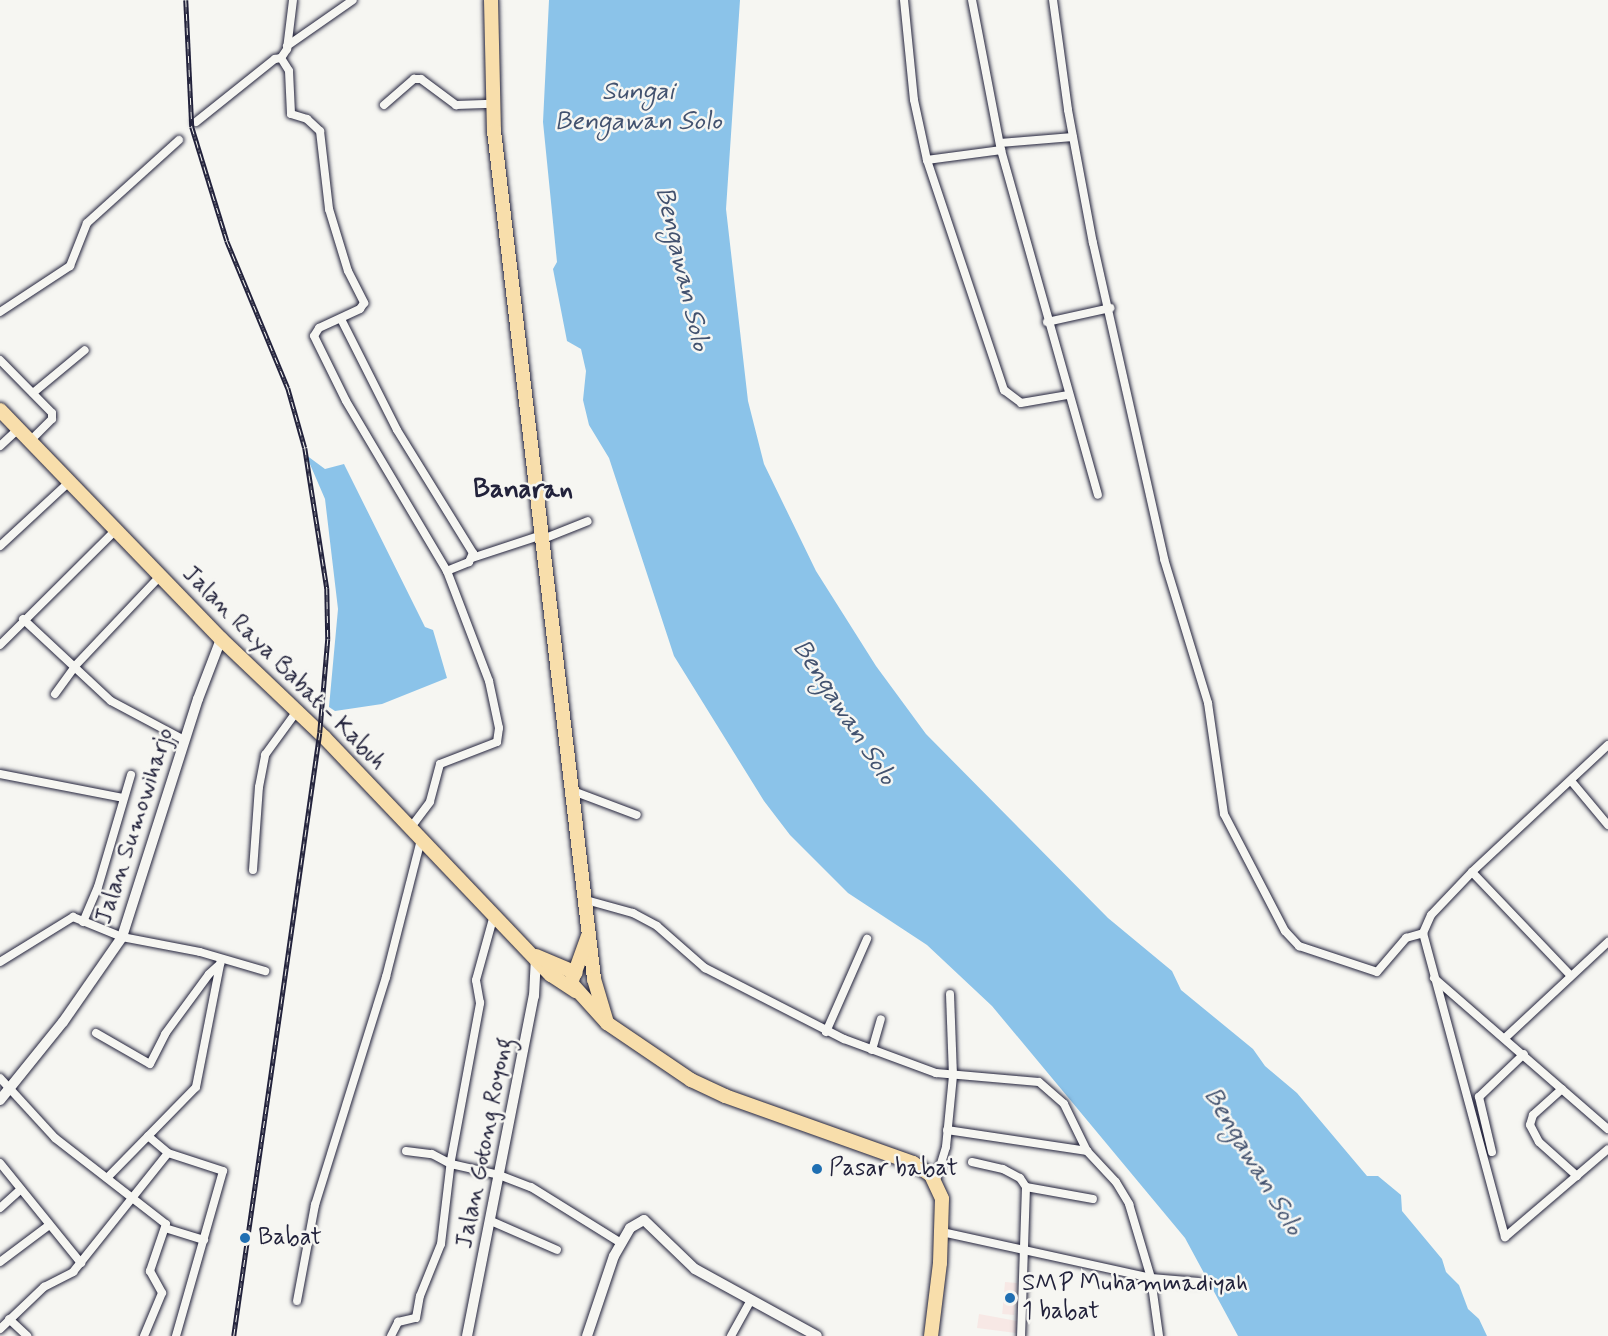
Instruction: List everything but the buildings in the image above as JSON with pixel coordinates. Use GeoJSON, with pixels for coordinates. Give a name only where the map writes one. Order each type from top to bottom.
{"type":"FeatureCollection","features":[{"type":"Feature","properties":{"kind":"main road"},"geometry":{"type":"LineString","coordinates":[[491,0],[492,104],[594,979],[607,1023]]}},
{"type":"Feature","properties":{"kind":"main road","name":"Jalan Raya Babat - Kabuh"},"geometry":{"type":"LineString","coordinates":[[0,410],[221,639],[297,711],[536,956],[551,975],[576,991],[607,1023],[691,1080],[725,1096],[913,1163],[924,1168],[935,1184]]}},
{"type":"Feature","properties":{"kind":"main road"},"geometry":{"type":"LineString","coordinates":[[589,934],[571,983],[576,991],[589,992],[594,979]]}},
{"type":"Feature","properties":{"kind":"main road"},"geometry":{"type":"LineString","coordinates":[[536,956],[576,973],[587,971],[594,979]]}},
{"type":"Feature","properties":{"kind":"main road"},"geometry":{"type":"LineString","coordinates":[[931,1336],[942,1232],[942,1199],[935,1184]]}},
{"type":"Feature","properties":{"kind":"street"},"geometry":{"type":"LineString","coordinates":[[196,122],[259,70],[281,58],[287,46],[293,0]]}},
{"type":"Feature","properties":{"kind":"street"},"geometry":{"type":"LineString","coordinates":[[287,46],[353,0]]}},
{"type":"Feature","properties":{"kind":"street"},"geometry":{"type":"LineString","coordinates":[[904,0],[914,100],[927,160],[1004,390],[1021,403],[1068,395]]}},
{"type":"Feature","properties":{"kind":"street"},"geometry":{"type":"LineString","coordinates":[[972,0],[1001,146],[1047,322],[1098,495]]}},
{"type":"Feature","properties":{"kind":"street"},"geometry":{"type":"LineString","coordinates":[[1053,0],[1072,136],[1164,559],[1208,703],[1224,814],[1285,931],[1299,946],[1377,972],[1406,938],[1423,933]]}},
{"type":"Feature","properties":{"kind":"street"},"geometry":{"type":"LineString","coordinates":[[281,58],[291,74],[291,114],[307,119],[320,131],[329,209],[348,271],[364,301],[360,309],[319,328],[314,336],[346,401],[447,571],[489,681],[499,728],[497,742],[440,764],[430,802],[410,829]]}},
{"type":"Feature","properties":{"kind":"street"},"geometry":{"type":"LineString","coordinates":[[384,105],[414,79],[421,79],[456,105],[492,104]]}},
{"type":"Feature","properties":{"kind":"street"},"geometry":{"type":"LineString","coordinates":[[927,160],[1072,136]]}},
{"type":"Feature","properties":{"kind":"street"},"geometry":{"type":"LineString","coordinates":[[0,312],[70,266],[87,223],[179,140]]}},
{"type":"Feature","properties":{"kind":"street"},"geometry":{"type":"LineString","coordinates":[[1047,322],[1110,308]]}},
{"type":"Feature","properties":{"kind":"street"},"geometry":{"type":"LineString","coordinates":[[341,319],[366,375],[472,551],[472,558]]}},
{"type":"Feature","properties":{"kind":"street"},"geometry":{"type":"LineString","coordinates":[[33,393],[85,350]]}},
{"type":"Feature","properties":{"kind":"street"},"geometry":{"type":"LineString","coordinates":[[0,360],[53,416],[30,441]]}},
{"type":"Feature","properties":{"kind":"street"},"geometry":{"type":"LineString","coordinates":[[0,446],[18,429]]}},
{"type":"Feature","properties":{"kind":"street"},"geometry":{"type":"LineString","coordinates":[[0,546],[69,482]]}},
{"type":"Feature","properties":{"kind":"street"},"geometry":{"type":"LineString","coordinates":[[447,571],[472,558],[588,521]]}},
{"type":"Feature","properties":{"kind":"street"},"geometry":{"type":"LineString","coordinates":[[0,645],[23,619],[116,530]]}},
{"type":"Feature","properties":{"kind":"street"},"geometry":{"type":"LineString","coordinates":[[56,694],[75,666],[160,576]]}},
{"type":"Feature","properties":{"kind":"street"},"geometry":{"type":"LineString","coordinates":[[23,619],[111,701],[184,740]]}},
{"type":"Feature","properties":{"kind":"street","name":"Jalan Sumowiharjo"},"geometry":{"type":"LineString","coordinates":[[0,1100],[63,1022],[122,937],[184,740],[221,639]]}},
{"type":"Feature","properties":{"kind":"street"},"geometry":{"type":"LineString","coordinates":[[253,870],[259,787],[266,755],[297,711]]}},
{"type":"Feature","properties":{"kind":"street"},"geometry":{"type":"LineString","coordinates":[[1608,744],[1572,782],[1472,872],[1431,915],[1423,933],[1433,978],[1504,1238],[1608,1149]]}},
{"type":"Feature","properties":{"kind":"street"},"geometry":{"type":"LineString","coordinates":[[0,774],[123,798]]}},
{"type":"Feature","properties":{"kind":"street"},"geometry":{"type":"LineString","coordinates":[[83,922],[98,887],[131,775]]}},
{"type":"Feature","properties":{"kind":"street"},"geometry":{"type":"LineString","coordinates":[[1572,782],[1608,825]]}},
{"type":"Feature","properties":{"kind":"street"},"geometry":{"type":"LineString","coordinates":[[573,791],[637,814]]}},
{"type":"Feature","properties":{"kind":"street"},"geometry":{"type":"LineString","coordinates":[[297,1301],[315,1205],[386,977],[421,840]]}},
{"type":"Feature","properties":{"kind":"street"},"geometry":{"type":"LineString","coordinates":[[1472,872],[1570,975]]}},
{"type":"Feature","properties":{"kind":"street"},"geometry":{"type":"LineString","coordinates":[[586,900],[633,913],[657,926],[705,968],[826,1032],[936,1073],[953,1072],[1039,1082],[1064,1104],[1087,1151],[1116,1182],[1129,1204],[1151,1278],[1159,1336]]}},
{"type":"Feature","properties":{"kind":"street"},"geometry":{"type":"LineString","coordinates":[[391,1336],[395,1324],[414,1321],[419,1311],[420,1296],[441,1244],[451,1164],[480,1003],[476,980],[494,915]]}},
{"type":"Feature","properties":{"kind":"street"},"geometry":{"type":"LineString","coordinates":[[0,962],[71,917],[122,937],[200,951],[220,962],[265,971]]}},
{"type":"Feature","properties":{"kind":"street"},"geometry":{"type":"LineString","coordinates":[[826,1032],[867,939]]}},
{"type":"Feature","properties":{"kind":"street"},"geometry":{"type":"LineString","coordinates":[[1505,1038],[1608,942]]}},
{"type":"Feature","properties":{"kind":"street","name":"Jalan Gotong Royong"},"geometry":{"type":"LineString","coordinates":[[467,1336],[534,996],[536,956]]}},
{"type":"Feature","properties":{"kind":"street"},"geometry":{"type":"LineString","coordinates":[[96,1033],[150,1064],[161,1040],[208,974],[220,962]]}},
{"type":"Feature","properties":{"kind":"street"},"geometry":{"type":"LineString","coordinates":[[107,1178],[196,1087],[220,962]]}},
{"type":"Feature","properties":{"kind":"street"},"geometry":{"type":"LineString","coordinates":[[1433,978],[1524,1054],[1608,1129]]}},
{"type":"Feature","properties":{"kind":"street"},"geometry":{"type":"LineString","coordinates":[[935,1184],[947,1130],[953,1072],[950,994]]}},
{"type":"Feature","properties":{"kind":"street"},"geometry":{"type":"LineString","coordinates":[[872,1050],[881,1019]]}},
{"type":"Feature","properties":{"kind":"street"},"geometry":{"type":"LineString","coordinates":[[1492,1152],[1479,1097],[1524,1054]]}},
{"type":"Feature","properties":{"kind":"street"},"geometry":{"type":"LineString","coordinates":[[0,1078],[47,1132],[107,1178],[132,1201],[164,1222],[165,1228],[150,1274],[162,1293],[144,1336]]}},
{"type":"Feature","properties":{"kind":"street"},"geometry":{"type":"LineString","coordinates":[[1562,1089],[1533,1115],[1530,1125],[1539,1142],[1577,1176]]}},
{"type":"Feature","properties":{"kind":"street"},"geometry":{"type":"LineString","coordinates":[[947,1130],[1047,1142],[1087,1151]]}},
{"type":"Feature","properties":{"kind":"street"},"geometry":{"type":"LineString","coordinates":[[148,1136],[168,1153],[223,1171],[176,1336]]}},
{"type":"Feature","properties":{"kind":"street"},"geometry":{"type":"LineString","coordinates":[[406,1151],[432,1154],[451,1164],[499,1175],[531,1187],[621,1243]]}},
{"type":"Feature","properties":{"kind":"street"},"geometry":{"type":"LineString","coordinates":[[0,1329],[44,1287],[73,1272],[132,1201],[168,1153]]}},
{"type":"Feature","properties":{"kind":"street"},"geometry":{"type":"LineString","coordinates":[[972,1162],[1003,1169],[1020,1178],[1026,1187],[1021,1336]]}},
{"type":"Feature","properties":{"kind":"street"},"geometry":{"type":"LineString","coordinates":[[0,1163],[48,1226],[81,1263]]}},
{"type":"Feature","properties":{"kind":"street"},"geometry":{"type":"LineString","coordinates":[[1026,1187],[1093,1198]]}},
{"type":"Feature","properties":{"kind":"street"},"geometry":{"type":"LineString","coordinates":[[0,1208],[21,1189]]}},
{"type":"Feature","properties":{"kind":"street"},"geometry":{"type":"LineString","coordinates":[[586,1336],[621,1243],[630,1228],[644,1220],[695,1269],[750,1302],[817,1336]]}},
{"type":"Feature","properties":{"kind":"street"},"geometry":{"type":"LineString","coordinates":[[491,1221],[557,1250]]}},
{"type":"Feature","properties":{"kind":"street"},"geometry":{"type":"LineString","coordinates":[[0,1262],[48,1226]]}},
{"type":"Feature","properties":{"kind":"street"},"geometry":{"type":"LineString","coordinates":[[165,1228],[204,1240]]}},
{"type":"Feature","properties":{"kind":"street"},"geometry":{"type":"LineString","coordinates":[[942,1232],[1151,1278],[1199,1282]]}},
{"type":"Feature","properties":{"kind":"street"},"geometry":{"type":"LineString","coordinates":[[731,1336],[750,1302]]}},
{"type":"Feature","properties":{"kind":"street"},"geometry":{"type":"LineString","coordinates":[[9,1319],[27,1336]]}},
{"type":"Feature","properties":{"kind":"shaded area","name":"SMP Muhammadiyah 1 babat"},"geometry":{"type":"Polygon","coordinates":[[[1005,1282],[1017,1283],[1014,1315],[1002,1314],[1005,1282]]]}},
{"type":"Feature","properties":{"kind":"shaded area"},"geometry":{"type":"Polygon","coordinates":[[[979,1314],[1017,1321],[1016,1333],[977,1328],[979,1314]]]}},
{"type":"Feature","properties":{"kind":"water"},"geometry":{"type":"Polygon","coordinates":[[[549,0],[740,0],[726,209],[748,401],[764,464],[816,571],[876,666],[926,734],[1108,918],[1172,971],[1181,990],[1253,1049],[1265,1066],[1297,1093],[1367,1176],[1378,1176],[1401,1195],[1402,1211],[1442,1259],[1446,1272],[1459,1285],[1468,1309],[1479,1319],[1487,1336],[1238,1336],[1185,1238],[992,1006],[927,945],[848,893],[790,835],[764,801],[674,656],[609,458],[589,425],[583,400],[586,371],[581,349],[567,341],[553,269],[557,262],[543,122],[549,0]]]}},
{"type":"Feature","properties":{"kind":"water"},"geometry":{"type":"Polygon","coordinates":[[[306,455],[325,469],[344,464],[425,627],[433,630],[447,678],[382,704],[335,711],[329,707],[338,609],[325,499],[306,455]]]}},
{"type":"Feature","properties":{"kind":"railway"},"geometry":{"type":"LineString","coordinates":[[186,0],[192,127],[227,241],[288,388],[305,448],[327,588],[328,639],[320,733],[234,1336]]}},
{"type":"Feature","properties":{"kind":"place","name":"Pasar babat"},"geometry":{"type":"Point","coordinates":[817,1169]}},
{"type":"Feature","properties":{"kind":"place","name":"Babat"},"geometry":{"type":"Point","coordinates":[245,1238]}},
{"type":"Feature","properties":{"kind":"place","name":"SMP Muhammadiyah 1 babat"},"geometry":{"type":"Point","coordinates":[1010,1298]}},
{"type":"Feature","properties":{"kind":"district","name":"Banaran"},"geometry":{"type":"Point","coordinates":[523,490]}},
{"type":"Feature","properties":{"kind":"water label","name":"Sungai Bengawan Solo"},"geometry":{"type":"Point","coordinates":[638,108]}},
{"type":"Feature","properties":{"kind":"water label","name":"Bengawan Solo"},"geometry":{"type":"Point","coordinates":[681,269]}},
{"type":"Feature","properties":{"kind":"water label","name":"Bengawan Solo"},"geometry":{"type":"Point","coordinates":[843,713]}},
{"type":"Feature","properties":{"kind":"water label","name":"Bengawan Solo"},"geometry":{"type":"Point","coordinates":[1252,1162]}}]}
